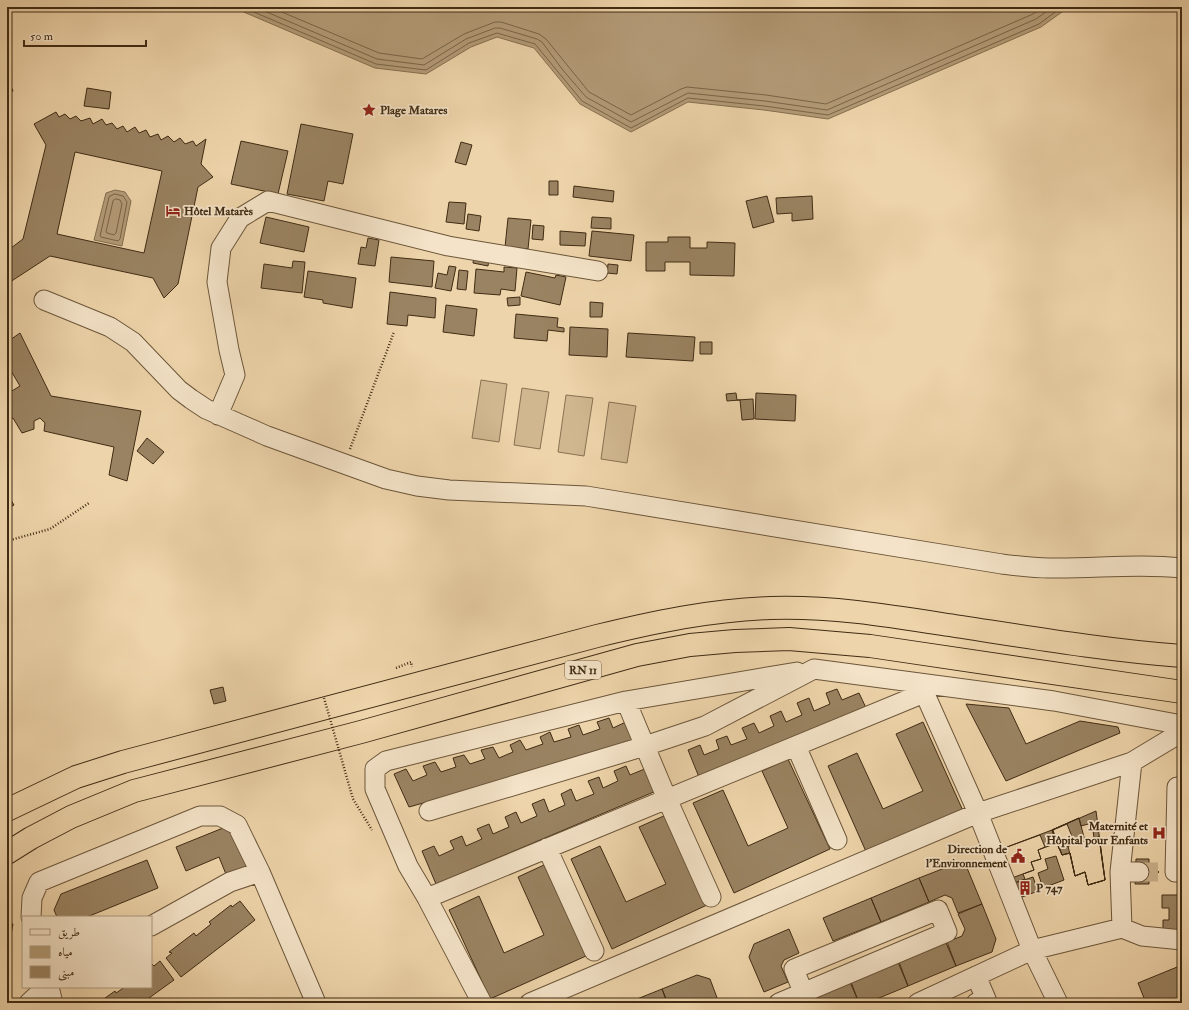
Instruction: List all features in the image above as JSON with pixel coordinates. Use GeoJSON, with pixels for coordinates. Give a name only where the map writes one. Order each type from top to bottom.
{"type":"FeatureCollection","features":[{"type":"Feature","properties":{"kind":"highway","name":"RN 11"},"geometry":{"type":"LineString","coordinates":[[7,810],[76,777],[123,762],[597,636],[648,623],[701,614],[772,608],[832,609],[897,617],[1053,641],[1182,656]]}},
{"type":"Feature","properties":{"kind":"highway","name":"RN 11"},"geometry":{"type":"LineString","coordinates":[[7,853],[31,838],[71,817],[134,791],[361,732],[637,655],[690,645],[736,641],[790,639],[830,642],[878,647],[1182,692]]}},
{"type":"Feature","properties":{"kind":"street"},"geometry":{"type":"LineString","coordinates":[[218,415],[235,375],[217,282],[221,248],[240,218],[268,201],[448,246],[598,271]]}},
{"type":"Feature","properties":{"kind":"street"},"geometry":{"type":"LineString","coordinates":[[44,300],[110,327],[132,342],[179,390],[190,399],[218,415],[266,436],[386,479],[417,486],[450,490],[586,496],[1010,565],[1049,568],[1148,566],[1182,568]]}},
{"type":"Feature","properties":{"kind":"street"},"geometry":{"type":"LineString","coordinates":[[429,811],[645,746],[705,726],[814,669]]}},
{"type":"Feature","properties":{"kind":"street"},"geometry":{"type":"LineString","coordinates":[[482,1003],[427,898],[408,866],[375,790],[374,769],[386,761],[626,701],[814,669],[922,688],[1054,701],[1182,725]]}},
{"type":"Feature","properties":{"kind":"street"},"geometry":{"type":"LineString","coordinates":[[427,898],[796,746],[922,688]]}},
{"type":"Feature","properties":{"kind":"street"},"geometry":{"type":"LineString","coordinates":[[922,688],[978,813],[1032,950],[1058,1003]]}},
{"type":"Feature","properties":{"kind":"street"},"geometry":{"type":"LineString","coordinates":[[626,701],[667,799],[711,897]]}},
{"type":"Feature","properties":{"kind":"street"},"geometry":{"type":"LineString","coordinates":[[530,1003],[978,813],[1132,762],[1182,732]]}},
{"type":"Feature","properties":{"kind":"street"},"geometry":{"type":"LineString","coordinates":[[796,746],[837,840]]}},
{"type":"Feature","properties":{"kind":"street"},"geometry":{"type":"LineString","coordinates":[[1122,928],[1120,872],[1132,762]]}},
{"type":"Feature","properties":{"kind":"street"},"geometry":{"type":"LineString","coordinates":[[1175,845],[1165,844],[1166,777],[1182,777]]}},
{"type":"Feature","properties":{"kind":"street"},"geometry":{"type":"LineString","coordinates":[[1172,872],[1175,845],[1176,787],[1182,787]]}},
{"type":"Feature","properties":{"kind":"street"},"geometry":{"type":"LineString","coordinates":[[31,916],[32,898],[39,882],[200,816],[220,816],[237,825],[260,872],[316,1003]]}},
{"type":"Feature","properties":{"kind":"street"},"geometry":{"type":"LineString","coordinates":[[547,848],[594,951]]}},
{"type":"Feature","properties":{"kind":"street"},"geometry":{"type":"LineString","coordinates":[[152,925],[230,882],[260,872]]}},
{"type":"Feature","properties":{"kind":"street"},"geometry":{"type":"LineString","coordinates":[[1120,872],[1139,872]]}},
{"type":"Feature","properties":{"kind":"street"},"geometry":{"type":"LineString","coordinates":[[779,1003],[947,932],[938,910],[794,969],[803,992]]}},
{"type":"Feature","properties":{"kind":"street"},"geometry":{"type":"LineString","coordinates":[[918,1003],[1032,950],[1122,928],[1142,936],[1182,940]]}},
{"type":"Feature","properties":{"kind":"street"},"geometry":{"type":"LineString","coordinates":[[976,976],[986,999],[976,1003]]}},
{"type":"Feature","properties":{"kind":"street"},"geometry":{"type":"LineString","coordinates":[[29,1003],[45,988]]}},
{"type":"Feature","properties":{"kind":"street"},"geometry":{"type":"LineString","coordinates":[[49,988],[53,1003]]}},
{"type":"Feature","properties":{"kind":"path"},"geometry":{"type":"LineString","coordinates":[[345,465],[394,332]]}},
{"type":"Feature","properties":{"kind":"path"},"geometry":{"type":"LineString","coordinates":[[7,541],[50,529],[89,502]]}},
{"type":"Feature","properties":{"kind":"path"},"geometry":{"type":"LineString","coordinates":[[324,698],[353,799],[373,832]]}},
{"type":"Feature","properties":{"kind":"shaded area"},"geometry":{"type":"Polygon","coordinates":[[[481,380],[507,384],[499,442],[472,438],[481,380]]]}},
{"type":"Feature","properties":{"kind":"shaded area"},"geometry":{"type":"Polygon","coordinates":[[[522,388],[549,392],[540,449],[514,445],[522,388]]]}},
{"type":"Feature","properties":{"kind":"shaded area"},"geometry":{"type":"Polygon","coordinates":[[[566,395],[593,398],[584,456],[558,452],[566,395]]]}},
{"type":"Feature","properties":{"kind":"shaded area"},"geometry":{"type":"Polygon","coordinates":[[[609,402],[636,406],[627,463],[601,459],[609,402]]]}},
{"type":"Feature","properties":{"kind":"water"},"geometry":{"type":"Polygon","coordinates":[[[232,7],[1069,7],[1041,27],[828,119],[764,110],[688,102],[631,132],[580,104],[534,48],[497,37],[471,47],[426,74],[375,68],[232,7]]]}},
{"type":"Feature","properties":{"kind":"water"},"geometry":{"type":"Polygon","coordinates":[[[115,190],[125,192],[131,201],[122,246],[94,240],[106,193],[115,190]]]}},
{"type":"Feature","properties":{"kind":"building"},"geometry":{"type":"Polygon","coordinates":[[[9,82],[13,91],[7,94],[7,83],[9,82]]]}},
{"type":"Feature","properties":{"kind":"building"},"geometry":{"type":"Polygon","coordinates":[[[87,88],[111,92],[109,109],[84,106],[87,88]]]}},
{"type":"Feature","properties":{"kind":"building","name":"Hôtel Matarès"},"geometry":{"type":"Polygon","coordinates":[[[56,112],[59,117],[65,114],[70,119],[76,116],[81,121],[90,118],[93,124],[102,119],[106,125],[112,123],[117,129],[123,126],[127,132],[135,127],[139,133],[146,130],[150,137],[158,134],[161,140],[168,136],[174,142],[180,138],[185,144],[193,141],[196,146],[206,139],[201,164],[213,177],[198,187],[178,284],[164,298],[153,278],[50,256],[7,284],[7,241],[11,248],[23,239],[46,145],[34,124],[56,112]],[[75,152],[57,234],[144,253],[162,171],[75,152]]]}},
{"type":"Feature","properties":{"kind":"building"},"geometry":{"type":"Polygon","coordinates":[[[301,124],[353,134],[343,184],[328,181],[324,201],[287,194],[301,124]]]}},
{"type":"Feature","properties":{"kind":"building"},"geometry":{"type":"Polygon","coordinates":[[[241,141],[288,151],[278,194],[231,184],[241,141]]]}},
{"type":"Feature","properties":{"kind":"building"},"geometry":{"type":"Polygon","coordinates":[[[461,142],[472,145],[466,165],[455,162],[461,142]]]}},
{"type":"Feature","properties":{"kind":"building"},"geometry":{"type":"Polygon","coordinates":[[[549,181],[558,181],[558,195],[549,195],[549,181]]]}},
{"type":"Feature","properties":{"kind":"building"},"geometry":{"type":"Polygon","coordinates":[[[574,186],[614,191],[613,202],[573,197],[574,186]]]}},
{"type":"Feature","properties":{"kind":"building"},"geometry":{"type":"Polygon","coordinates":[[[767,196],[774,222],[753,228],[746,201],[767,196]]]}},
{"type":"Feature","properties":{"kind":"building"},"geometry":{"type":"Polygon","coordinates":[[[812,196],[813,219],[792,221],[792,213],[777,214],[776,198],[812,196]]]}},
{"type":"Feature","properties":{"kind":"building"},"geometry":{"type":"Polygon","coordinates":[[[449,202],[466,203],[464,224],[446,222],[449,202]]]}},
{"type":"Feature","properties":{"kind":"building"},"geometry":{"type":"Polygon","coordinates":[[[468,214],[481,216],[479,231],[466,229],[468,214]]]}},
{"type":"Feature","properties":{"kind":"building"},"geometry":{"type":"Polygon","coordinates":[[[266,217],[309,227],[304,252],[260,243],[266,217]]]}},
{"type":"Feature","properties":{"kind":"building"},"geometry":{"type":"Polygon","coordinates":[[[592,217],[611,218],[611,229],[591,228],[592,217]]]}},
{"type":"Feature","properties":{"kind":"building"},"geometry":{"type":"Polygon","coordinates":[[[508,218],[531,220],[528,249],[505,247],[508,218]]]}},
{"type":"Feature","properties":{"kind":"building"},"geometry":{"type":"Polygon","coordinates":[[[533,225],[544,226],[543,240],[532,239],[533,225]]]}},
{"type":"Feature","properties":{"kind":"building"},"geometry":{"type":"Polygon","coordinates":[[[560,231],[586,233],[585,246],[560,245],[560,231]]]}},
{"type":"Feature","properties":{"kind":"building"},"geometry":{"type":"Polygon","coordinates":[[[592,231],[634,235],[631,261],[589,256],[592,231]]]}},
{"type":"Feature","properties":{"kind":"building"},"geometry":{"type":"Polygon","coordinates":[[[668,237],[690,237],[690,248],[707,248],[707,242],[735,243],[734,276],[690,275],[690,262],[665,262],[665,271],[646,271],[646,242],[668,242],[668,237]]]}},
{"type":"Feature","properties":{"kind":"building"},"geometry":{"type":"Polygon","coordinates":[[[368,238],[379,240],[375,266],[358,264],[361,247],[366,248],[368,238]]]}},
{"type":"Feature","properties":{"kind":"building"},"geometry":{"type":"Polygon","coordinates":[[[474,256],[489,258],[488,266],[473,263],[474,256]]]}},
{"type":"Feature","properties":{"kind":"building"},"geometry":{"type":"Polygon","coordinates":[[[391,257],[434,261],[432,287],[389,282],[391,257]]]}},
{"type":"Feature","properties":{"kind":"building"},"geometry":{"type":"Polygon","coordinates":[[[293,261],[305,262],[302,293],[261,288],[264,264],[292,268],[293,261]]]}},
{"type":"Feature","properties":{"kind":"building"},"geometry":{"type":"Polygon","coordinates":[[[608,264],[618,265],[617,274],[607,273],[608,264]]]}},
{"type":"Feature","properties":{"kind":"building"},"geometry":{"type":"Polygon","coordinates":[[[449,266],[456,267],[451,291],[435,288],[438,273],[447,275],[449,266]]]}},
{"type":"Feature","properties":{"kind":"building"},"geometry":{"type":"Polygon","coordinates":[[[504,267],[517,268],[515,291],[501,289],[500,295],[474,293],[476,269],[504,272],[504,267]]]}},
{"type":"Feature","properties":{"kind":"building"},"geometry":{"type":"Polygon","coordinates":[[[459,270],[468,271],[466,290],[457,289],[459,270]]]}},
{"type":"Feature","properties":{"kind":"building"},"geometry":{"type":"Polygon","coordinates":[[[308,271],[356,278],[352,308],[323,303],[323,300],[304,297],[308,271]]]}},
{"type":"Feature","properties":{"kind":"building"},"geometry":{"type":"Polygon","coordinates":[[[526,272],[555,278],[556,275],[566,277],[560,305],[521,296],[526,272]]]}},
{"type":"Feature","properties":{"kind":"building"},"geometry":{"type":"Polygon","coordinates":[[[390,292],[436,298],[435,318],[408,315],[407,326],[387,324],[390,292]]]}},
{"type":"Feature","properties":{"kind":"building"},"geometry":{"type":"Polygon","coordinates":[[[520,297],[520,305],[508,306],[507,298],[520,297]]]}},
{"type":"Feature","properties":{"kind":"building"},"geometry":{"type":"Polygon","coordinates":[[[590,302],[603,303],[602,317],[590,317],[590,302]]]}},
{"type":"Feature","properties":{"kind":"building"},"geometry":{"type":"Polygon","coordinates":[[[446,305],[477,309],[474,336],[443,332],[446,305]]]}},
{"type":"Feature","properties":{"kind":"building"},"geometry":{"type":"Polygon","coordinates":[[[516,314],[558,318],[557,327],[564,328],[564,332],[548,330],[547,341],[514,338],[516,314]]]}},
{"type":"Feature","properties":{"kind":"building"},"geometry":{"type":"Polygon","coordinates":[[[570,327],[608,329],[607,357],[569,355],[570,327]]]}},
{"type":"Feature","properties":{"kind":"building"},"geometry":{"type":"Polygon","coordinates":[[[20,333],[51,396],[141,411],[127,481],[109,475],[114,447],[44,431],[45,423],[40,418],[34,421],[34,429],[22,433],[13,418],[7,421],[7,394],[20,386],[7,364],[7,342],[20,333]]]}},
{"type":"Feature","properties":{"kind":"building"},"geometry":{"type":"Polygon","coordinates":[[[628,333],[695,337],[693,361],[626,357],[628,333]]]}},
{"type":"Feature","properties":{"kind":"building"},"geometry":{"type":"Polygon","coordinates":[[[700,342],[712,342],[712,354],[700,354],[700,342]]]}},
{"type":"Feature","properties":{"kind":"building"},"geometry":{"type":"Polygon","coordinates":[[[736,393],[737,400],[753,399],[754,419],[742,420],[740,400],[727,401],[726,394],[736,393]]]}},
{"type":"Feature","properties":{"kind":"building"},"geometry":{"type":"Polygon","coordinates":[[[756,393],[796,395],[795,421],[755,419],[756,393]]]}},
{"type":"Feature","properties":{"kind":"building"},"geometry":{"type":"Polygon","coordinates":[[[147,438],[164,452],[153,464],[137,451],[147,438]]]}},
{"type":"Feature","properties":{"kind":"building"},"geometry":{"type":"Polygon","coordinates":[[[7,494],[14,505],[7,509],[7,494]]]}},
{"type":"Feature","properties":{"kind":"building"},"geometry":{"type":"Polygon","coordinates":[[[223,687],[226,701],[214,704],[210,690],[223,687]]]}},
{"type":"Feature","properties":{"kind":"building"},"geometry":{"type":"Polygon","coordinates":[[[837,689],[842,700],[859,693],[868,712],[701,782],[688,750],[700,745],[704,755],[719,749],[716,740],[727,736],[731,745],[747,739],[742,728],[754,723],[759,733],[774,726],[770,716],[781,711],[786,722],[802,715],[797,703],[809,698],[814,711],[830,704],[826,693],[837,689]]]}},
{"type":"Feature","properties":{"kind":"building"},"geometry":{"type":"Polygon","coordinates":[[[966,704],[1009,708],[1026,744],[1080,721],[1118,727],[1120,733],[1006,781],[966,704]]]}},
{"type":"Feature","properties":{"kind":"building"},"geometry":{"type":"Polygon","coordinates":[[[609,718],[613,728],[628,721],[638,743],[409,807],[394,774],[406,769],[413,781],[427,775],[423,766],[435,762],[441,772],[456,767],[453,758],[464,755],[470,764],[485,759],[481,750],[493,747],[499,758],[513,752],[510,745],[520,740],[526,750],[543,744],[540,737],[550,732],[554,742],[571,737],[568,729],[579,725],[583,735],[600,729],[597,722],[609,718]]]}},
{"type":"Feature","properties":{"kind":"building"},"geometry":{"type":"Polygon","coordinates":[[[923,722],[964,813],[868,856],[828,766],[857,753],[883,809],[923,791],[896,734],[923,722]]]}},
{"type":"Feature","properties":{"kind":"building"},"geometry":{"type":"Polygon","coordinates":[[[788,759],[830,849],[734,893],[693,803],[723,790],[748,846],[788,828],[762,771],[788,759]]]}},
{"type":"Feature","properties":{"kind":"building"},"geometry":{"type":"Polygon","coordinates":[[[626,766],[630,775],[647,768],[656,791],[436,884],[422,851],[434,846],[439,856],[454,849],[450,841],[462,836],[466,846],[482,839],[477,829],[489,824],[493,834],[509,827],[505,817],[516,812],[521,823],[537,816],[532,804],[544,799],[549,812],[565,805],[561,794],[571,789],[576,801],[594,794],[588,781],[599,777],[603,788],[618,781],[614,771],[626,766]]]}},
{"type":"Feature","properties":{"kind":"building"},"geometry":{"type":"Polygon","coordinates":[[[1096,811],[1105,880],[1088,885],[1085,872],[1075,876],[1070,853],[1062,855],[1052,830],[1096,811]]]}},
{"type":"Feature","properties":{"kind":"building"},"geometry":{"type":"Polygon","coordinates":[[[666,815],[707,905],[612,949],[571,859],[600,846],[626,902],[666,884],[639,827],[666,815]]]}},
{"type":"Feature","properties":{"kind":"building"},"geometry":{"type":"Polygon","coordinates":[[[1079,818],[1085,841],[1099,837],[1105,880],[1088,885],[1085,872],[1075,876],[1070,853],[1062,855],[1052,830],[1079,818]]]}},
{"type":"Feature","properties":{"kind":"building"},"geometry":{"type":"Polygon","coordinates":[[[1079,818],[1081,826],[1092,823],[1094,838],[1099,837],[1105,880],[1088,885],[1085,872],[1075,876],[1070,853],[1062,855],[1052,830],[1079,818]]]}},
{"type":"Feature","properties":{"kind":"building"},"geometry":{"type":"Polygon","coordinates":[[[1067,824],[1075,844],[1059,849],[1053,830],[1067,824]]]}},
{"type":"Feature","properties":{"kind":"building"},"geometry":{"type":"Polygon","coordinates":[[[223,828],[237,834],[254,874],[230,884],[219,857],[186,871],[176,847],[223,828]]]}},
{"type":"Feature","properties":{"kind":"building"},"geometry":{"type":"Polygon","coordinates":[[[1052,830],[1057,843],[1038,850],[1041,859],[1031,862],[1034,870],[1023,874],[1025,879],[1011,884],[1002,859],[1007,847],[1052,830]]]}},
{"type":"Feature","properties":{"kind":"building"},"geometry":{"type":"Polygon","coordinates":[[[1040,835],[1045,847],[1038,850],[1041,859],[1031,862],[1034,870],[1009,879],[1002,859],[1007,847],[1040,835]]]}},
{"type":"Feature","properties":{"kind":"building"},"geometry":{"type":"Polygon","coordinates":[[[1099,837],[1105,880],[1088,885],[1085,872],[1075,876],[1068,846],[1099,837]]]}},
{"type":"Feature","properties":{"kind":"building"},"geometry":{"type":"Polygon","coordinates":[[[1056,856],[1064,880],[1043,888],[1038,873],[1048,869],[1045,859],[1056,856]]]}},
{"type":"Feature","properties":{"kind":"building"},"geometry":{"type":"Polygon","coordinates":[[[1136,859],[1149,859],[1149,867],[1155,867],[1155,869],[1159,872],[1154,876],[1149,876],[1149,884],[1135,884],[1136,859]]]}},
{"type":"Feature","properties":{"kind":"building"},"geometry":{"type":"Polygon","coordinates":[[[147,860],[158,888],[89,916],[57,916],[54,910],[61,894],[147,860]]]}},
{"type":"Feature","properties":{"kind":"building"},"geometry":{"type":"Polygon","coordinates":[[[955,864],[967,868],[982,904],[958,913],[952,898],[945,895],[929,902],[919,878],[955,864]]]}},
{"type":"Feature","properties":{"kind":"building"},"geometry":{"type":"Polygon","coordinates":[[[544,865],[586,956],[490,999],[449,910],[479,896],[504,953],[544,935],[518,877],[544,865]]]}},
{"type":"Feature","properties":{"kind":"building","name":"P 747"},"geometry":{"type":"Polygon","coordinates":[[[1033,877],[1038,891],[1017,899],[1012,884],[1033,877]]]}},
{"type":"Feature","properties":{"kind":"building"},"geometry":{"type":"Polygon","coordinates":[[[919,878],[929,902],[881,922],[871,898],[919,878]]]}},
{"type":"Feature","properties":{"kind":"building"},"geometry":{"type":"Polygon","coordinates":[[[1162,895],[1182,895],[1182,937],[1163,937],[1163,920],[1169,920],[1169,908],[1162,908],[1162,895]]]}},
{"type":"Feature","properties":{"kind":"building"},"geometry":{"type":"Polygon","coordinates":[[[871,898],[881,922],[833,941],[823,918],[871,898]]]}},
{"type":"Feature","properties":{"kind":"building"},"geometry":{"type":"Polygon","coordinates":[[[240,901],[255,920],[181,977],[166,958],[172,953],[169,952],[194,933],[196,936],[211,924],[209,922],[231,905],[232,907],[240,901]]]}},
{"type":"Feature","properties":{"kind":"building"},"geometry":{"type":"Polygon","coordinates":[[[982,904],[996,939],[992,952],[956,966],[947,942],[962,936],[965,929],[958,914],[982,904]]]}},
{"type":"Feature","properties":{"kind":"building"},"geometry":{"type":"Polygon","coordinates":[[[7,923],[13,924],[7,956],[7,923]]]}},
{"type":"Feature","properties":{"kind":"building"},"geometry":{"type":"Polygon","coordinates":[[[789,929],[799,953],[784,960],[781,966],[788,982],[764,992],[749,957],[754,944],[789,929]]]}},
{"type":"Feature","properties":{"kind":"building"},"geometry":{"type":"Polygon","coordinates":[[[946,943],[956,966],[908,986],[899,962],[946,943]]]}},
{"type":"Feature","properties":{"kind":"building"},"geometry":{"type":"Polygon","coordinates":[[[160,961],[174,980],[142,1003],[98,1003],[115,991],[116,993],[124,988],[152,988],[152,964],[154,966],[160,961]]]}},
{"type":"Feature","properties":{"kind":"building"},"geometry":{"type":"Polygon","coordinates":[[[898,962],[908,986],[867,1003],[859,1003],[851,982],[898,962]]]}},
{"type":"Feature","properties":{"kind":"building"},"geometry":{"type":"Polygon","coordinates":[[[1182,965],[1182,1003],[1146,1003],[1138,983],[1182,965]]]}},
{"type":"Feature","properties":{"kind":"building"},"geometry":{"type":"Polygon","coordinates":[[[697,975],[710,979],[719,1003],[668,1003],[662,989],[697,975]]]}},
{"type":"Feature","properties":{"kind":"building"},"geometry":{"type":"Polygon","coordinates":[[[850,982],[859,1003],[803,1003],[850,982]]]}},
{"type":"Feature","properties":{"kind":"building"},"geometry":{"type":"Polygon","coordinates":[[[662,989],[667,1003],[627,1003],[662,989]]]}},
{"type":"Feature","properties":{"kind":"tunnel"},"geometry":{"type":"LineString","coordinates":[[1139,872],[1159,872]]}},
{"type":"Feature","properties":{"kind":"place","name":"Plage Matares"},"geometry":{"type":"Point","coordinates":[369,110]}},
{"type":"Feature","properties":{"kind":"place","name":"Hôtel Matarès"},"geometry":{"type":"Point","coordinates":[173,211]}},
{"type":"Feature","properties":{"kind":"place","name":"Maternité et Hôpital pour Enfants"},"geometry":{"type":"Point","coordinates":[1159,833]}},
{"type":"Feature","properties":{"kind":"place","name":"Direction de l'Environnement"},"geometry":{"type":"Point","coordinates":[1018,856]}},
{"type":"Feature","properties":{"kind":"place","name":"P 747"},"geometry":{"type":"Point","coordinates":[1025,888]}}]}
